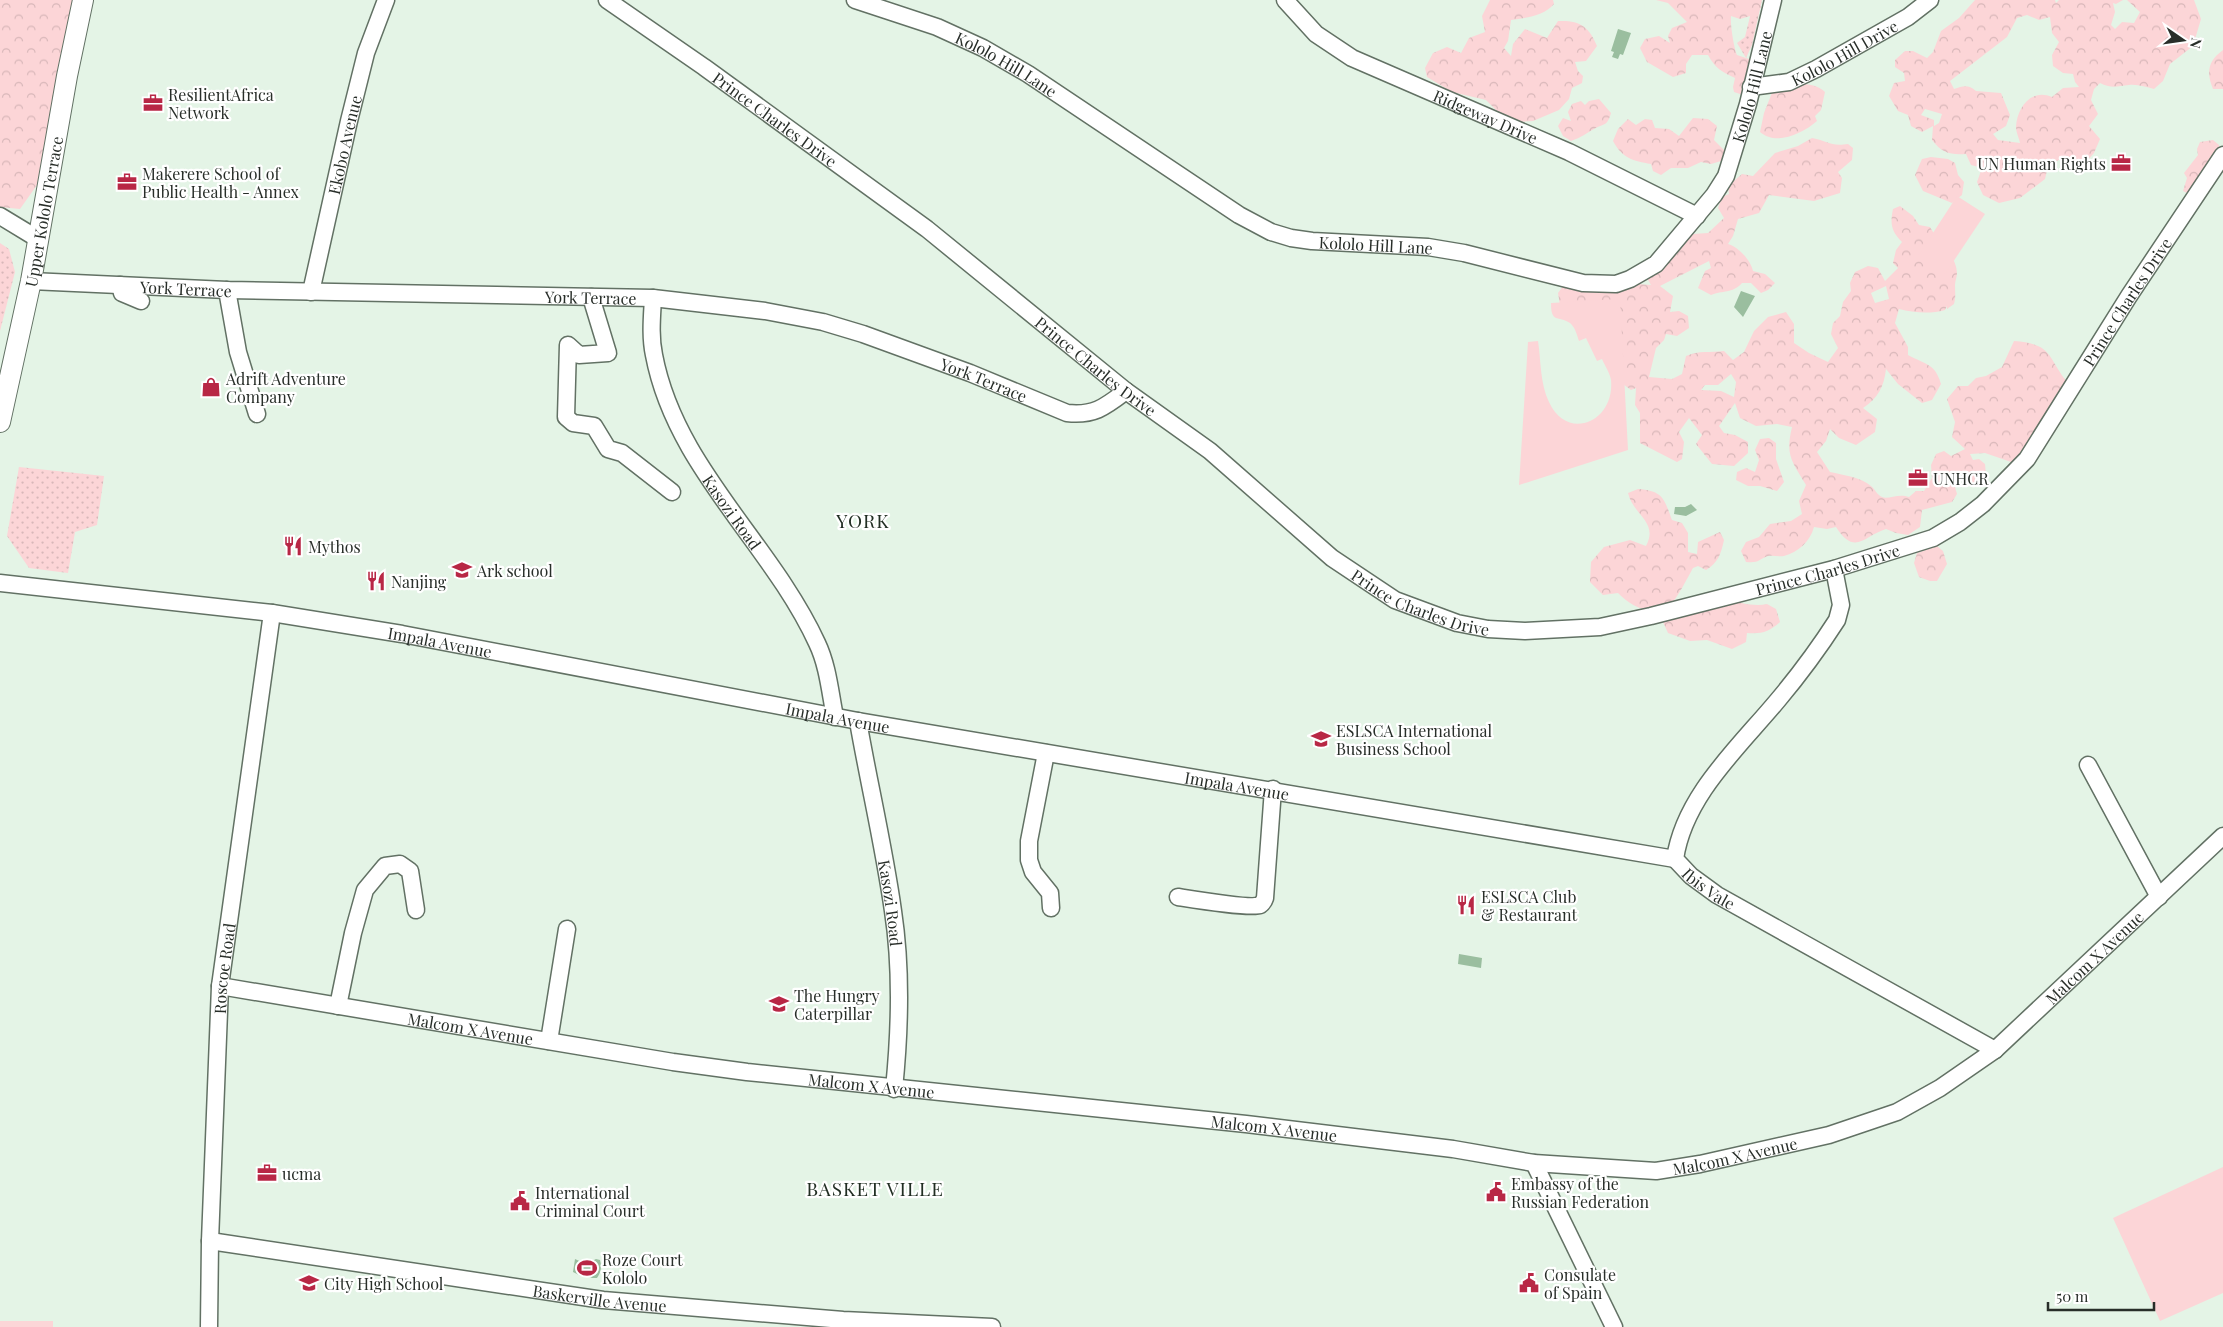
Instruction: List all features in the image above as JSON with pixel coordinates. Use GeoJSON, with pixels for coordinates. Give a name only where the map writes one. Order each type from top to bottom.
{"type":"FeatureCollection","features":[{"type":"Feature","properties":{"kind":"main road","name":"Upper Kololo Terrace"},"geometry":{"type":"LineString","coordinates":[[0,422],[31,281],[83,0]]}},
{"type":"Feature","properties":{"kind":"street","name":"Ekobo Avenue"},"geometry":{"type":"LineString","coordinates":[[311,292],[366,53],[386,0]]}},
{"type":"Feature","properties":{"kind":"street","name":"Kololo Hill Lane"},"geometry":{"type":"LineString","coordinates":[[856,0],[937,27],[983,48],[1028,74],[1239,216],[1271,232],[1291,238],[1312,241],[1428,247],[1464,253],[1565,280],[1584,283],[1616,284],[1644,272],[1656,264],[1697,216],[1726,176],[1752,87],[1773,0]]}},
{"type":"Feature","properties":{"kind":"street","name":"Ridgeway Drive"},"geometry":{"type":"LineString","coordinates":[[1285,0],[1316,34],[1352,58],[1544,140],[1697,216]]}},
{"type":"Feature","properties":{"kind":"street","name":"Kololo Hill Drive"},"geometry":{"type":"LineString","coordinates":[[1752,87],[1789,82],[1816,69],[1908,18],[1930,0]]}},
{"type":"Feature","properties":{"kind":"street","name":"Prince Charles Drive"},"geometry":{"type":"LineString","coordinates":[[614,2],[927,229],[1126,391],[1210,451],[1332,558],[1395,600],[1457,624],[1488,629],[1524,631],[1600,627],[1651,616],[1834,569],[1932,538],[1960,522],[1983,504],[2027,459],[2128,296],[2223,155]]}},
{"type":"Feature","properties":{"kind":"street"},"geometry":{"type":"LineString","coordinates":[[0,216],[38,239]]}},
{"type":"Feature","properties":{"kind":"street","name":"York Terrace"},"geometry":{"type":"LineString","coordinates":[[31,281],[226,290],[653,298],[765,311],[823,322],[863,334],[970,373],[1067,413],[1083,415],[1094,412],[1104,408],[1126,391]]}},
{"type":"Feature","properties":{"kind":"street"},"geometry":{"type":"LineString","coordinates":[[120,285],[122,293],[141,301]]}},
{"type":"Feature","properties":{"kind":"street"},"geometry":{"type":"LineString","coordinates":[[226,290],[238,352],[257,414]]}},
{"type":"Feature","properties":{"kind":"street"},"geometry":{"type":"LineString","coordinates":[[591,297],[608,353],[579,355],[568,345],[566,417],[573,423],[594,426],[608,449],[622,453],[672,492]]}},
{"type":"Feature","properties":{"kind":"street","name":"Kasozi Road"},"geometry":{"type":"LineString","coordinates":[[653,298],[651,332],[654,355],[670,407],[694,455],[809,625],[826,667],[835,717]]}},
{"type":"Feature","properties":{"kind":"street","name":"Ibis Vale"},"geometry":{"type":"LineString","coordinates":[[1834,569],[1841,604],[1837,620],[1778,699],[1708,784],[1689,815],[1678,839],[1675,859],[1691,876],[1717,895],[1995,1050]]}},
{"type":"Feature","properties":{"kind":"street","name":"Impala Avenue"},"geometry":{"type":"LineString","coordinates":[[0,584],[272,613],[410,636],[835,717],[1273,789],[1675,859]]}},
{"type":"Feature","properties":{"kind":"street","name":"Roscoe Road"},"geometry":{"type":"LineString","coordinates":[[209,1327],[210,1241],[220,986],[272,613]]}},
{"type":"Feature","properties":{"kind":"street","name":"Kasozi Road"},"geometry":{"type":"LineString","coordinates":[[858,721],[893,911],[899,978],[899,1046],[894,1089]]}},
{"type":"Feature","properties":{"kind":"street"},"geometry":{"type":"LineString","coordinates":[[1046,753],[1029,842],[1029,860],[1033,872],[1045,884],[1050,893],[1051,908]]}},
{"type":"Feature","properties":{"kind":"street"},"geometry":{"type":"LineString","coordinates":[[2088,765],[2159,897]]}},
{"type":"Feature","properties":{"kind":"street"},"geometry":{"type":"LineString","coordinates":[[1178,897],[1241,905],[1259,906],[1262,903],[1265,898],[1273,789]]}},
{"type":"Feature","properties":{"kind":"street","name":"Malcom X Avenue"},"geometry":{"type":"LineString","coordinates":[[220,986],[673,1062],[894,1089],[1246,1124],[1453,1149],[1534,1163],[1656,1171],[1742,1156],[1829,1135],[1897,1112],[1940,1088],[1995,1050],[2223,836]]}},
{"type":"Feature","properties":{"kind":"street"},"geometry":{"type":"LineString","coordinates":[[338,1006],[353,933],[365,890],[385,866],[400,864],[410,871],[416,910]]}},
{"type":"Feature","properties":{"kind":"street"},"geometry":{"type":"LineString","coordinates":[[549,1041],[567,929]]}},
{"type":"Feature","properties":{"kind":"street"},"geometry":{"type":"LineString","coordinates":[[1534,1163],[1614,1327]]}},
{"type":"Feature","properties":{"kind":"street","name":"Baskerville Avenue"},"geometry":{"type":"LineString","coordinates":[[210,1241],[603,1300],[843,1320],[992,1327]]}},
{"type":"Feature","properties":{"kind":"green space"},"geometry":{"type":"Polygon","coordinates":[[[0,0],[75,0],[37,185],[20,209],[0,207],[0,0]]]}},
{"type":"Feature","properties":{"kind":"green space"},"geometry":{"type":"Polygon","coordinates":[[[1490,0],[1553,0],[1554,4],[1540,14],[1511,20],[1508,41],[1504,48],[1511,56],[1513,44],[1525,29],[1547,38],[1558,21],[1577,23],[1587,29],[1594,39],[1597,46],[1586,61],[1575,62],[1578,71],[1583,76],[1582,83],[1572,88],[1569,99],[1559,110],[1533,121],[1517,122],[1502,116],[1486,100],[1452,92],[1427,77],[1425,68],[1433,53],[1447,47],[1461,53],[1469,38],[1485,32],[1482,16],[1490,0]]]}},
{"type":"Feature","properties":{"kind":"green space"},"geometry":{"type":"Polygon","coordinates":[[[1656,0],[1757,0],[1761,7],[1757,14],[1740,19],[1731,16],[1737,55],[1749,59],[1752,65],[1745,88],[1741,90],[1747,91],[1743,95],[1734,92],[1735,78],[1719,69],[1708,55],[1692,55],[1686,64],[1686,73],[1673,77],[1647,62],[1640,48],[1645,39],[1659,36],[1670,43],[1668,36],[1672,28],[1687,22],[1668,3],[1656,0]]]}},
{"type":"Feature","properties":{"kind":"green space"},"geometry":{"type":"Polygon","coordinates":[[[1754,0],[1762,0],[1752,45],[1746,58],[1737,43],[1745,37],[1754,0]]]}},
{"type":"Feature","properties":{"kind":"green space"},"geometry":{"type":"Polygon","coordinates":[[[1975,0],[2055,0],[2056,3],[2059,0],[2123,0],[2116,4],[2113,3],[2115,12],[2111,25],[2115,29],[2122,22],[2134,23],[2140,12],[2127,0],[2194,0],[2201,19],[2193,46],[2170,64],[2163,81],[2154,89],[2135,85],[2111,87],[2100,83],[2094,89],[2091,100],[2098,114],[2089,126],[2100,139],[2094,153],[2086,162],[2066,156],[2048,166],[2045,179],[2020,198],[1999,203],[1983,195],[1977,182],[1982,168],[1971,165],[1966,154],[1955,154],[1939,148],[1932,140],[1933,126],[1922,132],[1911,126],[1908,115],[1898,111],[1889,96],[1894,83],[1905,81],[1904,73],[1895,67],[1895,60],[1905,51],[1913,51],[1927,58],[1933,52],[1941,31],[1959,18],[1975,0]],[[2027,15],[2017,18],[2007,37],[1950,81],[1954,89],[1965,86],[1976,91],[2001,93],[2010,115],[2006,126],[1993,134],[1998,140],[2020,143],[2016,129],[2017,120],[2022,107],[2032,98],[2038,95],[2052,97],[2063,88],[2079,87],[2075,82],[2073,74],[2063,73],[2053,66],[2052,55],[2059,42],[2052,33],[2050,17],[2039,20],[2027,15]],[[1925,109],[1921,115],[1934,120],[1934,126],[1939,123],[1942,114],[1925,109]]]}},
{"type":"Feature","properties":{"kind":"green space"},"geometry":{"type":"Polygon","coordinates":[[[2223,50],[2223,89],[2213,89],[2209,72],[2211,63],[2223,50]]]}},
{"type":"Feature","properties":{"kind":"green space"},"geometry":{"type":"Polygon","coordinates":[[[1775,85],[1808,85],[1820,88],[1825,92],[1821,110],[1815,116],[1817,121],[1789,137],[1774,138],[1760,132],[1764,113],[1775,85]]]}},
{"type":"Feature","properties":{"kind":"green space"},"geometry":{"type":"Polygon","coordinates":[[[1599,99],[1611,113],[1606,123],[1571,141],[1563,136],[1558,126],[1563,118],[1571,121],[1568,112],[1572,104],[1581,101],[1585,105],[1589,101],[1599,99]]]}},
{"type":"Feature","properties":{"kind":"green space"},"geometry":{"type":"Polygon","coordinates":[[[1693,118],[1708,119],[1717,126],[1714,140],[1725,151],[1721,161],[1711,164],[1701,162],[1688,168],[1671,168],[1661,175],[1653,171],[1651,164],[1633,160],[1624,155],[1613,141],[1618,129],[1628,119],[1636,125],[1645,119],[1652,120],[1655,128],[1669,129],[1679,136],[1693,118]]]}},
{"type":"Feature","properties":{"kind":"green space"},"geometry":{"type":"Polygon","coordinates":[[[1812,138],[1833,144],[1848,144],[1853,148],[1852,160],[1838,172],[1842,178],[1840,193],[1814,201],[1769,195],[1759,213],[1738,219],[1733,236],[1728,244],[1744,255],[1753,271],[1765,274],[1775,283],[1768,290],[1761,293],[1751,283],[1742,283],[1731,290],[1711,295],[1698,288],[1705,271],[1711,268],[1709,261],[1660,286],[1673,296],[1670,312],[1679,311],[1688,316],[1689,328],[1677,336],[1666,334],[1664,340],[1656,348],[1649,377],[1672,379],[1682,374],[1686,356],[1695,353],[1724,351],[1733,360],[1744,352],[1754,331],[1768,317],[1786,312],[1794,324],[1794,343],[1828,362],[1838,348],[1831,334],[1833,323],[1840,316],[1843,302],[1851,291],[1850,283],[1855,272],[1868,266],[1878,268],[1885,281],[1898,268],[1893,263],[1896,250],[1902,242],[1892,227],[1892,219],[1893,209],[1900,206],[1913,216],[1919,225],[1930,227],[1954,260],[1956,266],[1954,304],[1947,309],[1947,306],[1945,310],[1934,312],[1916,312],[1899,309],[1895,323],[1908,347],[1908,355],[1933,368],[1941,384],[1932,400],[1922,403],[1898,384],[1886,369],[1884,381],[1879,392],[1863,408],[1877,419],[1875,432],[1856,445],[1839,438],[1830,429],[1826,441],[1817,452],[1830,472],[1862,480],[1884,498],[1909,497],[1916,491],[1924,491],[1932,478],[1931,465],[1936,454],[1944,451],[1951,456],[1965,449],[1952,437],[1955,422],[1947,399],[1958,386],[1968,386],[1976,378],[1986,376],[2002,367],[2014,341],[2036,345],[2043,349],[2048,353],[2067,382],[2060,399],[2056,430],[2047,441],[2014,463],[1985,453],[1970,454],[1973,460],[1979,459],[1985,464],[1986,475],[1980,482],[1970,483],[1964,473],[1953,480],[1957,494],[1952,502],[1922,510],[1920,527],[1908,535],[1886,529],[1860,542],[1855,542],[1849,541],[1836,527],[1827,529],[1814,527],[1810,537],[1803,546],[1794,552],[1784,556],[1768,556],[1756,562],[1746,562],[1741,551],[1746,542],[1759,537],[1770,524],[1791,521],[1802,514],[1799,501],[1806,485],[1791,458],[1789,445],[1792,427],[1777,424],[1756,426],[1740,418],[1735,403],[1719,426],[1724,433],[1735,435],[1748,442],[1748,453],[1734,466],[1712,464],[1696,444],[1702,435],[1689,418],[1679,432],[1684,442],[1682,459],[1677,462],[1640,443],[1640,413],[1635,405],[1636,388],[1631,390],[1619,381],[1617,356],[1561,311],[1558,293],[1571,275],[1619,277],[1638,284],[1651,285],[1647,278],[1676,254],[1681,243],[1693,234],[1708,233],[1724,218],[1718,208],[1722,197],[1729,194],[1728,186],[1742,174],[1753,176],[1775,153],[1798,146],[1812,138]],[[1886,286],[1871,293],[1875,303],[1889,299],[1886,286]],[[1731,374],[1718,385],[1705,385],[1701,390],[1721,391],[1734,397],[1736,382],[1731,374]]]}},
{"type":"Feature","properties":{"kind":"green space"},"geometry":{"type":"Polygon","coordinates":[[[2213,140],[2219,145],[2221,152],[2189,194],[2183,191],[2187,178],[2184,173],[2198,155],[2197,149],[2200,142],[2213,140]]]}},
{"type":"Feature","properties":{"kind":"green space"},"geometry":{"type":"Polygon","coordinates":[[[1931,157],[1948,159],[1955,163],[1958,175],[1964,182],[1962,195],[1952,203],[1923,191],[1915,175],[1922,159],[1931,157]]]}},
{"type":"Feature","properties":{"kind":"green space"},"geometry":{"type":"Polygon","coordinates":[[[1957,196],[1985,214],[1945,274],[1918,256],[1957,196]]]}},
{"type":"Feature","properties":{"kind":"green space"},"geometry":{"type":"Polygon","coordinates":[[[0,243],[9,249],[15,272],[0,331],[0,243]]]}},
{"type":"Feature","properties":{"kind":"green space"},"geometry":{"type":"Polygon","coordinates":[[[1620,299],[1628,450],[1519,485],[1528,342],[1538,341],[1544,388],[1549,402],[1557,414],[1567,421],[1578,424],[1588,422],[1598,416],[1606,407],[1610,395],[1611,380],[1609,372],[1602,359],[1597,361],[1586,338],[1579,341],[1576,331],[1570,323],[1556,318],[1552,314],[1551,303],[1620,299]]]}},
{"type":"Feature","properties":{"kind":"green space"},"geometry":{"type":"Polygon","coordinates":[[[1769,438],[1776,443],[1776,459],[1784,482],[1777,491],[1760,486],[1748,486],[1736,480],[1737,472],[1746,468],[1755,472],[1759,460],[1755,450],[1760,439],[1769,438]]]}},
{"type":"Feature","properties":{"kind":"green space"},"geometry":{"type":"Polygon","coordinates":[[[19,467],[104,476],[97,525],[75,532],[68,573],[29,568],[7,536],[19,467]]]}},
{"type":"Feature","properties":{"kind":"green space"},"geometry":{"type":"Polygon","coordinates":[[[1638,489],[1658,494],[1667,506],[1672,520],[1682,523],[1688,533],[1688,552],[1697,554],[1698,542],[1720,532],[1724,540],[1716,561],[1706,570],[1698,566],[1693,568],[1673,602],[1663,609],[1642,609],[1618,593],[1603,595],[1590,582],[1591,562],[1604,547],[1630,540],[1646,546],[1649,538],[1647,524],[1631,501],[1628,493],[1638,489]]]}},
{"type":"Feature","properties":{"kind":"green space"},"geometry":{"type":"Polygon","coordinates":[[[1937,546],[1943,551],[1947,564],[1937,581],[1930,581],[1919,577],[1914,563],[1917,553],[1937,546]]]}},
{"type":"Feature","properties":{"kind":"green space"},"geometry":{"type":"Polygon","coordinates":[[[1727,601],[1752,605],[1767,604],[1776,609],[1780,622],[1765,632],[1747,633],[1746,642],[1732,649],[1707,640],[1690,641],[1668,633],[1663,622],[1675,603],[1727,601]]]}},
{"type":"Feature","properties":{"kind":"green space"},"geometry":{"type":"Polygon","coordinates":[[[2223,1167],[2223,1293],[2160,1321],[2113,1218],[2223,1167]]]}},
{"type":"Feature","properties":{"kind":"green space"},"geometry":{"type":"Polygon","coordinates":[[[0,1321],[53,1321],[53,1327],[0,1327],[0,1321]]]}},
{"type":"Feature","properties":{"kind":"shaded area"},"geometry":{"type":"Polygon","coordinates":[[[1618,29],[1631,33],[1623,55],[1620,54],[1618,59],[1612,57],[1614,52],[1611,51],[1618,29]]]}},
{"type":"Feature","properties":{"kind":"shaded area"},"geometry":{"type":"Polygon","coordinates":[[[1741,291],[1755,296],[1743,317],[1734,307],[1741,291]]]}},
{"type":"Feature","properties":{"kind":"shaded area"},"geometry":{"type":"Polygon","coordinates":[[[1691,504],[1697,510],[1686,516],[1674,514],[1675,507],[1685,507],[1691,504]]]}},
{"type":"Feature","properties":{"kind":"shaded area"},"geometry":{"type":"Polygon","coordinates":[[[1459,954],[1482,958],[1481,968],[1458,964],[1459,954]]]}},
{"type":"Feature","properties":{"kind":"shaded area","name":"Roze Court Kololo"},"geometry":{"type":"Polygon","coordinates":[[[575,1259],[586,1264],[596,1259],[600,1260],[601,1269],[597,1278],[584,1274],[581,1276],[573,1272],[575,1259]]]}},
{"type":"Feature","properties":{"kind":"place","name":"ResilientAfrica Network"},"geometry":{"type":"Point","coordinates":[153,103]}},
{"type":"Feature","properties":{"kind":"place","name":"UN Human Rights"},"geometry":{"type":"Point","coordinates":[2121,163]}},
{"type":"Feature","properties":{"kind":"place","name":"Makerere School of Public Health - Annex"},"geometry":{"type":"Point","coordinates":[127,182]}},
{"type":"Feature","properties":{"kind":"place","name":"Adrift Adventure Company"},"geometry":{"type":"Point","coordinates":[211,387]}},
{"type":"Feature","properties":{"kind":"place","name":"UNHCR"},"geometry":{"type":"Point","coordinates":[1918,478]}},
{"type":"Feature","properties":{"kind":"place","name":"Mythos"},"geometry":{"type":"Point","coordinates":[293,546]}},
{"type":"Feature","properties":{"kind":"place","name":"Ark school"},"geometry":{"type":"Point","coordinates":[462,570]}},
{"type":"Feature","properties":{"kind":"place","name":"Nanjing"},"geometry":{"type":"Point","coordinates":[376,581]}},
{"type":"Feature","properties":{"kind":"place","name":"ESLSCA International Business School"},"geometry":{"type":"Point","coordinates":[1321,739]}},
{"type":"Feature","properties":{"kind":"place","name":"ESLSCA Club & Restaurant"},"geometry":{"type":"Point","coordinates":[1466,905]}},
{"type":"Feature","properties":{"kind":"place","name":"The Hungry Caterpillar"},"geometry":{"type":"Point","coordinates":[779,1004]}},
{"type":"Feature","properties":{"kind":"place","name":"ucma"},"geometry":{"type":"Point","coordinates":[267,1173]}},
{"type":"Feature","properties":{"kind":"place","name":"Embassy of the Russian Federation"},"geometry":{"type":"Point","coordinates":[1496,1192]}},
{"type":"Feature","properties":{"kind":"place","name":"International Criminal Court"},"geometry":{"type":"Point","coordinates":[520,1201]}},
{"type":"Feature","properties":{"kind":"place","name":"Roze Court Kololo"},"geometry":{"type":"Point","coordinates":[587,1268]}},
{"type":"Feature","properties":{"kind":"place","name":"City High School"},"geometry":{"type":"Point","coordinates":[309,1283]}},
{"type":"Feature","properties":{"kind":"place","name":"Consulate of Spain"},"geometry":{"type":"Point","coordinates":[1529,1283]}},
{"type":"Feature","properties":{"kind":"district","name":"YORK"},"geometry":{"type":"Point","coordinates":[863,520]}},
{"type":"Feature","properties":{"kind":"district","name":"BASKET VILLE"},"geometry":{"type":"Point","coordinates":[875,1188]}}]}
